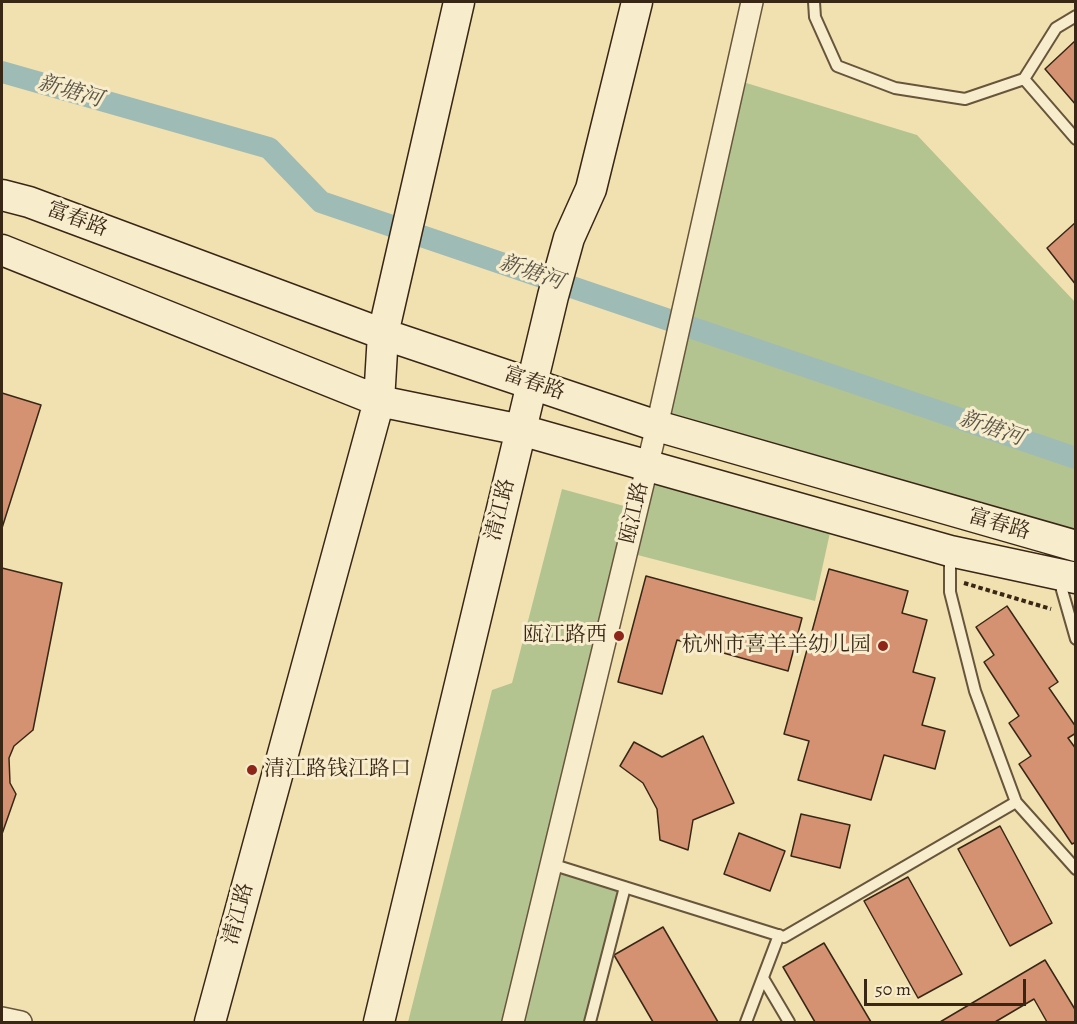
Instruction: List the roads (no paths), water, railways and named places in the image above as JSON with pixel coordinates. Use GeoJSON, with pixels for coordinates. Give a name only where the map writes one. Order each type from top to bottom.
{"type":"FeatureCollection","features":[{"type":"Feature","properties":{"kind":"main road","name":"清江路"},"geometry":{"type":"LineString","coordinates":[[210,1023],[379,401],[383,334],[459,2]]}},
{"type":"Feature","properties":{"kind":"main road","name":"清江路"},"geometry":{"type":"LineString","coordinates":[[379,1023],[560,268],[569,238],[591,189],[637,2]]}},
{"type":"Feature","properties":{"kind":"main road","name":"富春路"},"geometry":{"type":"LineString","coordinates":[[2,195],[29,202],[383,334],[532,382],[657,426],[1076,546]]}},
{"type":"Feature","properties":{"kind":"main road","name":"富春路"},"geometry":{"type":"LineString","coordinates":[[2,250],[379,401],[520,430],[646,463],[950,551],[1070,577]]}},
{"type":"Feature","properties":{"kind":"street","name":"瓯江路"},"geometry":{"type":"LineString","coordinates":[[513,1023],[646,463],[657,426],[752,2]]}},
{"type":"Feature","properties":{"kind":"street"},"geometry":{"type":"LineString","coordinates":[[2,1018],[21,1023]]}},
{"type":"Feature","properties":{"kind":"lane"},"geometry":{"type":"LineString","coordinates":[[814,2],[815,17],[837,66],[895,88],[965,99],[1024,79],[1056,28],[1076,16]]}},
{"type":"Feature","properties":{"kind":"lane"},"geometry":{"type":"LineString","coordinates":[[1024,79],[1076,139]]}},
{"type":"Feature","properties":{"kind":"lane"},"geometry":{"type":"LineString","coordinates":[[950,551],[950,592],[975,691],[1017,802],[1076,869]]}},
{"type":"Feature","properties":{"kind":"lane"},"geometry":{"type":"LineString","coordinates":[[1070,577],[1062,590],[1076,639]]}},
{"type":"Feature","properties":{"kind":"lane"},"geometry":{"type":"LineString","coordinates":[[551,864],[784,937],[1017,802]]}},
{"type":"Feature","properties":{"kind":"lane"},"geometry":{"type":"LineString","coordinates":[[590,1023],[625,887]]}},
{"type":"Feature","properties":{"kind":"lane"},"geometry":{"type":"LineString","coordinates":[[746,1023],[779,935]]}},
{"type":"Feature","properties":{"kind":"lane"},"geometry":{"type":"LineString","coordinates":[[763,978],[789,1023]]}},
{"type":"Feature","properties":{"kind":"waterway","name":"新塘河"},"geometry":{"type":"LineString","coordinates":[[2,72],[269,148],[321,202],[1076,458]]}},
{"type":"Feature","properties":{"kind":"place","name":"瓯江路西"},"geometry":{"type":"Point","coordinates":[619,636]}},
{"type":"Feature","properties":{"kind":"place","name":"杭州市喜羊羊幼儿园"},"geometry":{"type":"Point","coordinates":[883,646]}},
{"type":"Feature","properties":{"kind":"place","name":"清江路钱江路口"},"geometry":{"type":"Point","coordinates":[252,770]}}]}
